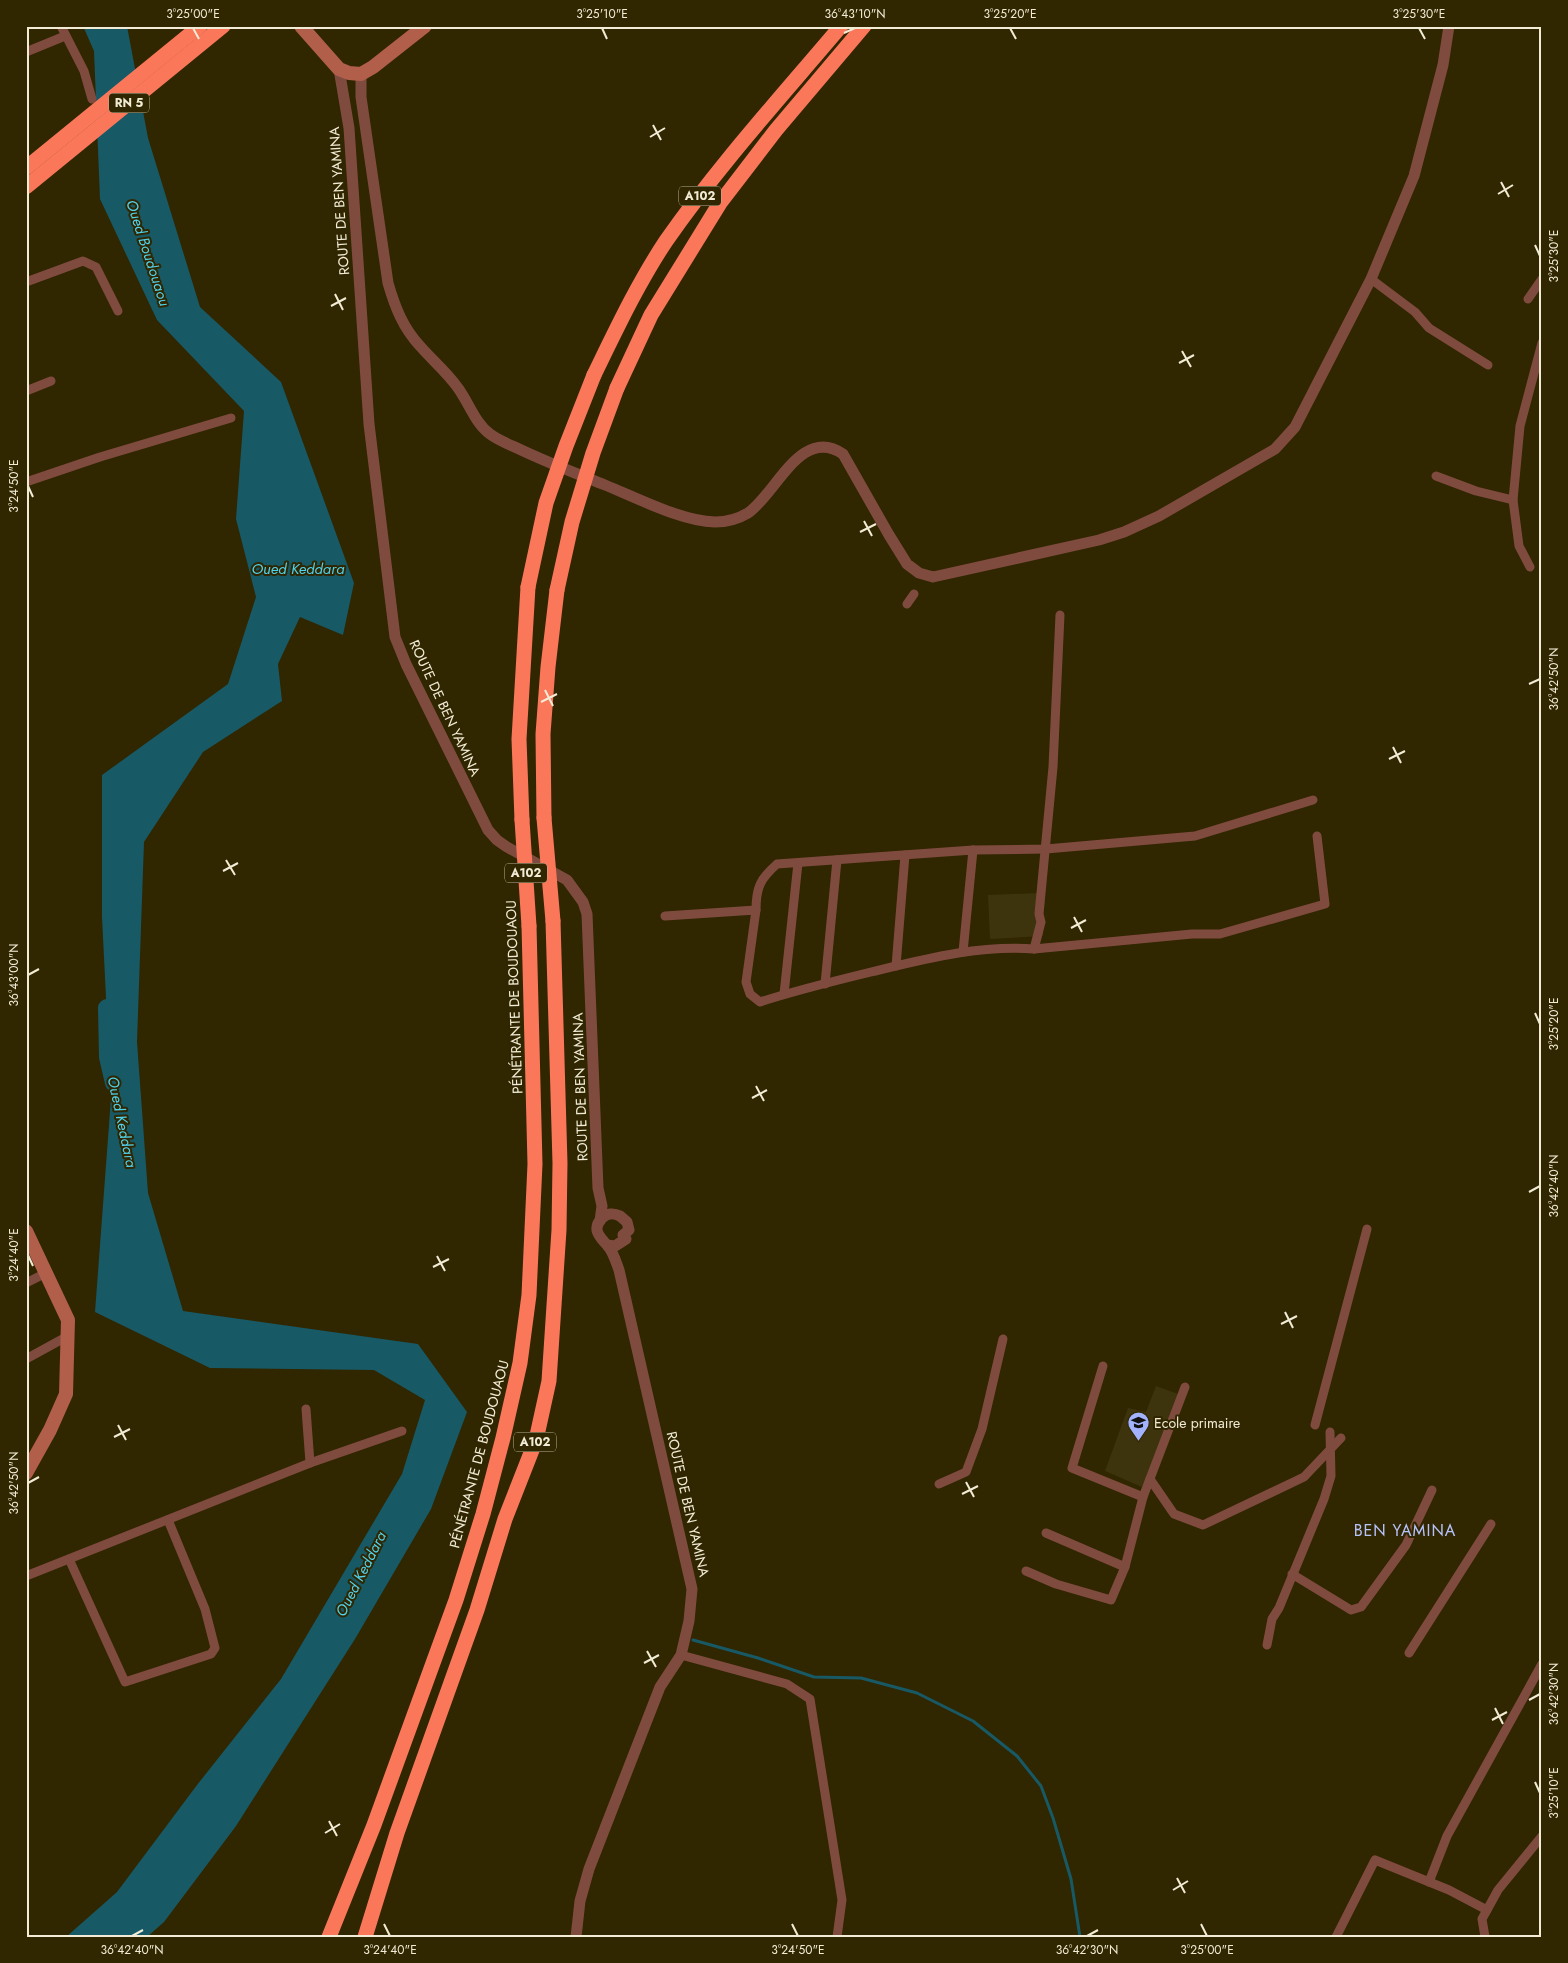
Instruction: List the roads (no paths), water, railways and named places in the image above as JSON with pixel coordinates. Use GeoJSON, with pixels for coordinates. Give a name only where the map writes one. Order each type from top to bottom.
{"type":"FeatureCollection","features":[{"type":"Feature","properties":{"kind":"highway","name":"RN 5"},"geometry":{"type":"LineString","coordinates":[[26,187],[86,139],[167,61],[200,26]]}},
{"type":"Feature","properties":{"kind":"highway","name":"RN 5"},"geometry":{"type":"LineString","coordinates":[[26,168],[80,125],[167,61],[223,26]]}},
{"type":"Feature","properties":{"kind":"highway","name":"A102"},"geometry":{"type":"LineString","coordinates":[[365,1937],[397,1833],[477,1610],[505,1519],[536,1440],[548,1381],[559,1230],[560,1163],[553,921],[544,818],[543,734],[548,667],[558,590],[572,522],[593,453],[617,388],[650,315],[720,203],[776,130],[864,26]]}},
{"type":"Feature","properties":{"kind":"highway","name":"PÉNÉTRANTE DE BOUDOUAOU"},"geometry":{"type":"LineString","coordinates":[[329,1937],[374,1825],[456,1600],[483,1514],[520,1363],[529,1295],[536,1164],[529,926],[519,739],[528,587],[546,503],[594,375],[628,306],[665,243],[761,118],[837,31]]}},
{"type":"Feature","properties":{"kind":"main road"},"geometry":{"type":"LineString","coordinates":[[301,26],[339,69],[349,74],[361,74],[373,68],[425,26]]}},
{"type":"Feature","properties":{"kind":"main road"},"geometry":{"type":"LineString","coordinates":[[26,1231],[68,1320],[66,1394],[50,1430],[26,1473]]}},
{"type":"Feature","properties":{"kind":"street"},"geometry":{"type":"LineString","coordinates":[[61,26],[84,71],[92,99]]}},
{"type":"Feature","properties":{"kind":"street"},"geometry":{"type":"LineString","coordinates":[[361,74],[361,97],[388,283],[394,306],[405,328],[420,346],[446,370],[475,417],[490,434],[536,457],[682,516],[714,522],[726,522],[747,514],[802,454],[819,447],[832,448],[844,454],[907,564],[925,576],[941,576],[1016,560],[1124,532],[1159,516],[1275,449],[1295,427],[1371,279],[1414,176],[1442,65],[1449,26]]}},
{"type":"Feature","properties":{"kind":"street"},"geometry":{"type":"LineString","coordinates":[[26,52],[65,36]]}},
{"type":"Feature","properties":{"kind":"street","name":"ROUTE DE BEN YAMINA"},"geometry":{"type":"LineString","coordinates":[[339,69],[349,128],[369,424],[395,637],[406,664],[488,830],[507,847],[567,880],[583,902],[588,914],[598,1188],[602,1206],[600,1221]]}},
{"type":"Feature","properties":{"kind":"street"},"geometry":{"type":"LineString","coordinates":[[26,282],[83,261],[90,262],[96,267],[118,311]]}},
{"type":"Feature","properties":{"kind":"street"},"geometry":{"type":"LineString","coordinates":[[1371,279],[1416,312],[1429,328],[1488,365]]}},
{"type":"Feature","properties":{"kind":"street"},"geometry":{"type":"LineString","coordinates":[[1528,299],[1542,279]]}},
{"type":"Feature","properties":{"kind":"street"},"geometry":{"type":"LineString","coordinates":[[1530,567],[1519,546],[1513,500],[1520,426],[1542,343]]}},
{"type":"Feature","properties":{"kind":"street"},"geometry":{"type":"LineString","coordinates":[[26,391],[51,381]]}},
{"type":"Feature","properties":{"kind":"street"},"geometry":{"type":"LineString","coordinates":[[26,482],[100,457],[231,418]]}},
{"type":"Feature","properties":{"kind":"street"},"geometry":{"type":"LineString","coordinates":[[1436,476],[1476,491],[1513,500]]}},
{"type":"Feature","properties":{"kind":"street"},"geometry":{"type":"LineString","coordinates":[[907,604],[914,594]]}},
{"type":"Feature","properties":{"kind":"street"},"geometry":{"type":"LineString","coordinates":[[1034,949],[1040,922],[1038,914],[1054,767],[1060,615]]}},
{"type":"Feature","properties":{"kind":"street"},"geometry":{"type":"LineString","coordinates":[[1313,800],[1195,836],[1046,849],[972,850],[777,864],[763,876],[756,896],[756,910],[746,982],[750,994],[760,1002],[784,994],[940,955],[1008,947],[1034,949],[1192,934],[1220,934],[1325,904],[1317,836]]}},
{"type":"Feature","properties":{"kind":"street"},"geometry":{"type":"LineString","coordinates":[[963,952],[972,850]]}},
{"type":"Feature","properties":{"kind":"street"},"geometry":{"type":"LineString","coordinates":[[896,966],[905,855]]}},
{"type":"Feature","properties":{"kind":"street"},"geometry":{"type":"LineString","coordinates":[[825,984],[837,860]]}},
{"type":"Feature","properties":{"kind":"street"},"geometry":{"type":"LineString","coordinates":[[784,994],[798,863]]}},
{"type":"Feature","properties":{"kind":"street"},"geometry":{"type":"LineString","coordinates":[[665,916],[756,910]]}},
{"type":"Feature","properties":{"kind":"street"},"geometry":{"type":"LineString","coordinates":[[598,1188],[616,1214],[624,1218],[629,1226],[629,1230],[623,1235],[626,1239],[623,1242],[616,1246],[607,1245],[603,1242],[597,1230],[600,1221],[607,1215],[616,1214]]}},
{"type":"Feature","properties":{"kind":"street"},"geometry":{"type":"LineString","coordinates":[[1315,1425],[1367,1229]]}},
{"type":"Feature","properties":{"kind":"street","name":"ROUTE DE BEN YAMINA"},"geometry":{"type":"LineString","coordinates":[[619,1270],[623,1242]]}},
{"type":"Feature","properties":{"kind":"street","name":"ROUTE DE BEN YAMINA"},"geometry":{"type":"LineString","coordinates":[[576,1937],[580,1900],[589,1869],[660,1687],[681,1655],[689,1621],[692,1589],[619,1270],[607,1245]]}},
{"type":"Feature","properties":{"kind":"street"},"geometry":{"type":"LineString","coordinates":[[26,1283],[46,1273]]}},
{"type":"Feature","properties":{"kind":"street"},"geometry":{"type":"LineString","coordinates":[[26,1359],[68,1336]]}},
{"type":"Feature","properties":{"kind":"street"},"geometry":{"type":"LineString","coordinates":[[939,1484],[966,1472],[982,1429],[1003,1338]]}},
{"type":"Feature","properties":{"kind":"street"},"geometry":{"type":"LineString","coordinates":[[1103,1366],[1072,1468],[1143,1497]]}},
{"type":"Feature","properties":{"kind":"street"},"geometry":{"type":"LineString","coordinates":[[1026,1571],[1056,1584],[1110,1600],[1125,1567],[1143,1497],[1186,1387]]}},
{"type":"Feature","properties":{"kind":"street"},"geometry":{"type":"LineString","coordinates":[[306,1409],[310,1463]]}},
{"type":"Feature","properties":{"kind":"street"},"geometry":{"type":"LineString","coordinates":[[26,1576],[310,1463],[402,1431]]}},
{"type":"Feature","properties":{"kind":"street"},"geometry":{"type":"LineString","coordinates":[[1267,1645],[1272,1620],[1279,1608],[1324,1499],[1330,1476],[1330,1432]]}},
{"type":"Feature","properties":{"kind":"street"},"geometry":{"type":"LineString","coordinates":[[1150,1479],[1174,1514],[1203,1525],[1304,1477],[1340,1438]]}},
{"type":"Feature","properties":{"kind":"street"},"geometry":{"type":"LineString","coordinates":[[1292,1574],[1351,1610],[1361,1607],[1406,1545],[1432,1490]]}},
{"type":"Feature","properties":{"kind":"street"},"geometry":{"type":"LineString","coordinates":[[70,1559],[125,1682],[211,1654],[215,1648],[205,1609],[168,1520]]}},
{"type":"Feature","properties":{"kind":"street"},"geometry":{"type":"LineString","coordinates":[[1409,1653],[1491,1524]]}},
{"type":"Feature","properties":{"kind":"street"},"geometry":{"type":"LineString","coordinates":[[1046,1533],[1125,1567]]}},
{"type":"Feature","properties":{"kind":"street"},"geometry":{"type":"LineString","coordinates":[[681,1655],[787,1684],[810,1699],[842,1900],[837,1937]]}},
{"type":"Feature","properties":{"kind":"street"},"geometry":{"type":"LineString","coordinates":[[1428,1882],[1447,1836],[1542,1664]]}},
{"type":"Feature","properties":{"kind":"street"},"geometry":{"type":"LineString","coordinates":[[1485,1937],[1482,1919],[1498,1890],[1542,1836]]}},
{"type":"Feature","properties":{"kind":"street"},"geometry":{"type":"LineString","coordinates":[[1336,1937],[1374,1860],[1449,1890],[1487,1910]]}},
{"type":"Feature","properties":{"kind":"water","name":"Oued Keddara"},"geometry":{"type":"Polygon","coordinates":[[[83,26],[127,26],[148,138],[200,307],[281,382],[354,583],[343,635],[300,617],[278,664],[282,701],[203,752],[144,842],[137,1042],[148,1193],[183,1311],[418,1344],[467,1412],[431,1509],[355,1639],[236,1826],[164,1922],[147,1937],[66,1937],[117,1892],[197,1785],[281,1679],[402,1474],[425,1400],[374,1370],[210,1368],[95,1312],[111,1098],[102,917],[102,775],[228,684],[256,597],[236,519],[244,411],[157,320],[100,199],[94,51],[83,26]]]}},
{"type":"Feature","properties":{"kind":"waterway","name":"Oued Keddara"},"geometry":{"type":"LineString","coordinates":[[107,1008],[108,1057],[114,1083]]}},
{"type":"Feature","properties":{"kind":"waterway"},"geometry":{"type":"LineString","coordinates":[[693,1640],[758,1658],[814,1677],[861,1678],[917,1693],[973,1721],[1017,1756],[1041,1786],[1053,1818],[1071,1879],[1080,1937]]}},
{"type":"Feature","properties":{"kind":"place","name":"Ecole primaire"},"geometry":{"type":"Point","coordinates":[1138,1442]}},
{"type":"Feature","properties":{"kind":"district","name":"BEN YAMINA"},"geometry":{"type":"Point","coordinates":[1405,1530]}},
{"type":"Feature","properties":{"kind":"water label","name":"Oued Boudouaou"},"geometry":{"type":"Point","coordinates":[148,253]}}]}
